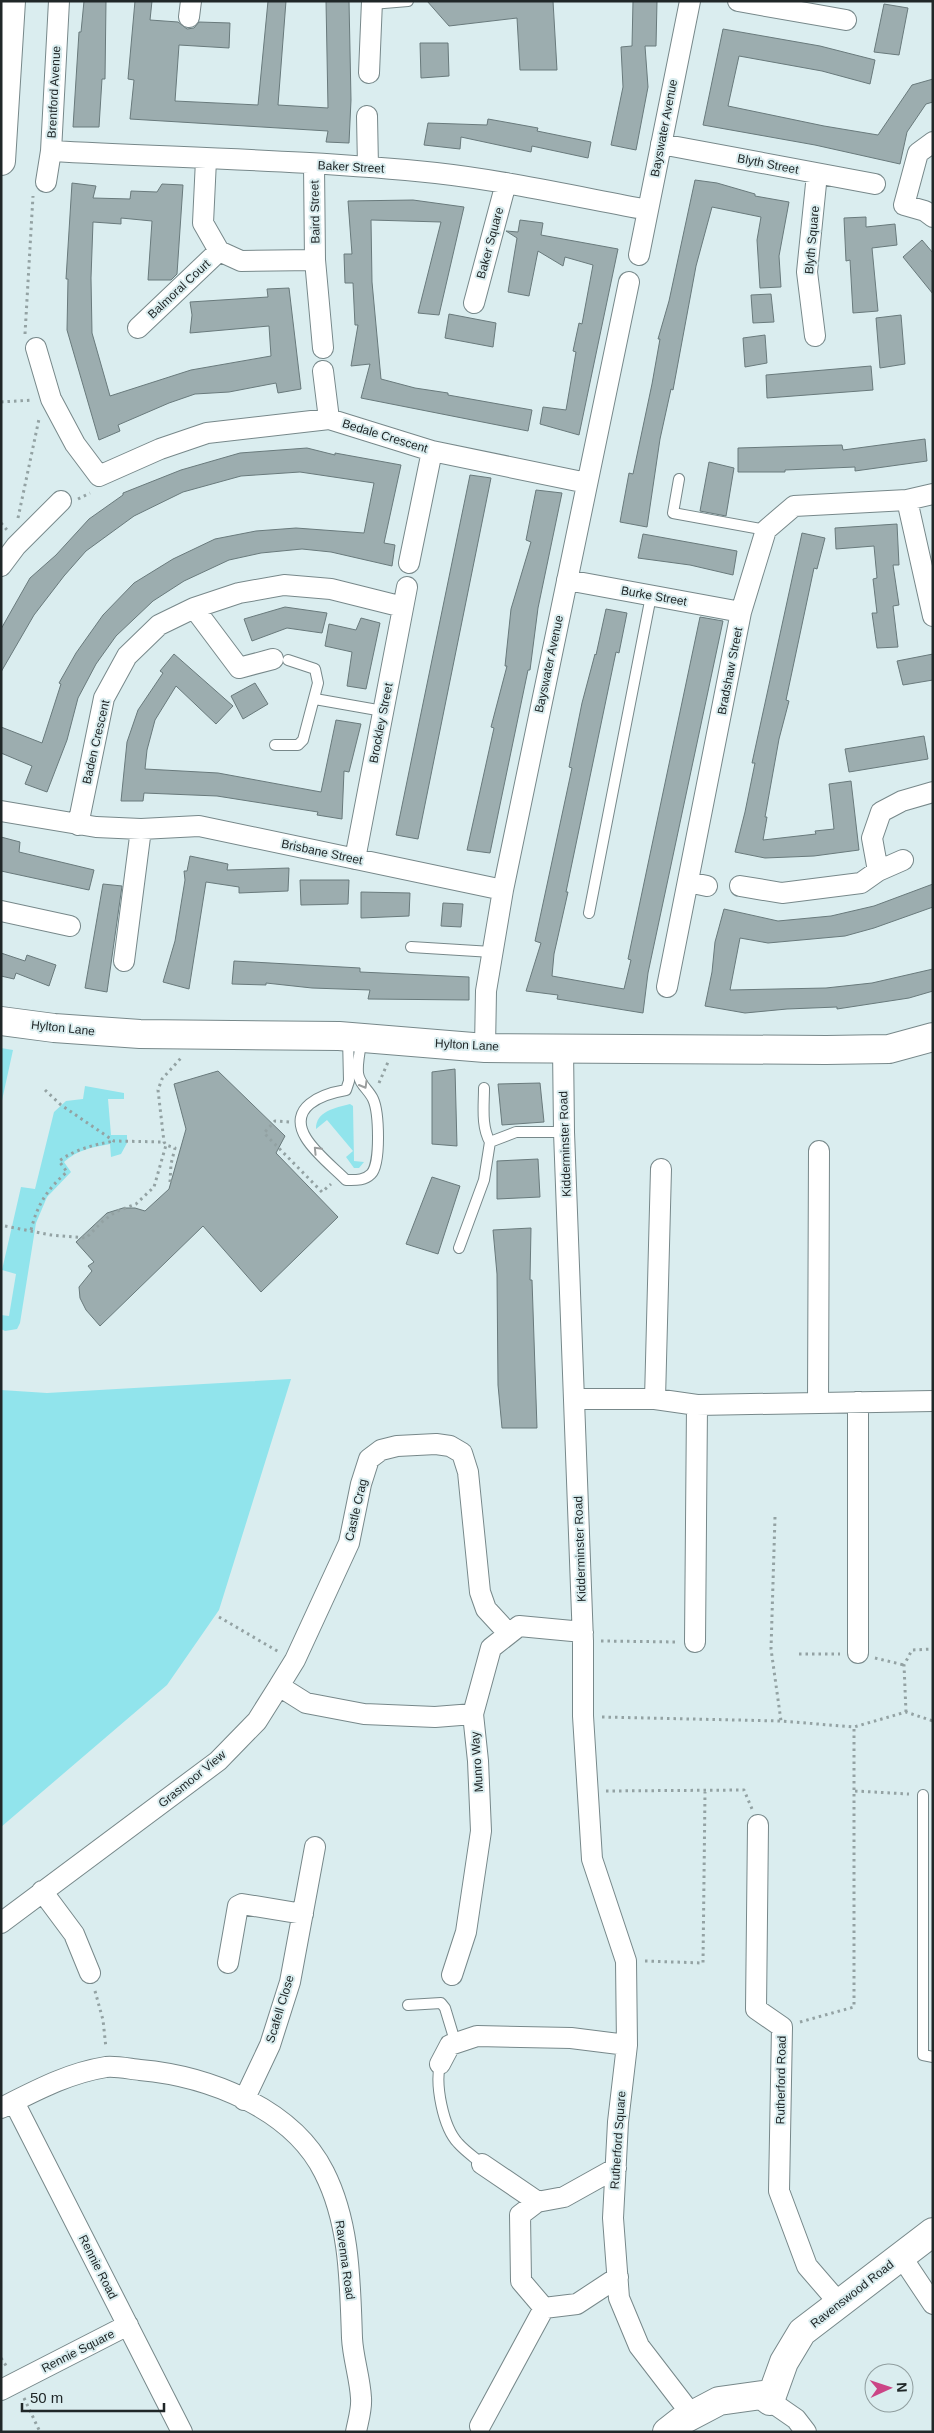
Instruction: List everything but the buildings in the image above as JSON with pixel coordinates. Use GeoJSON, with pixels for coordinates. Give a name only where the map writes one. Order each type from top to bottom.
{"type":"FeatureCollection","features":[{"type":"Feature","properties":{"kind":"street"},"geometry":{"type":"LineString","coordinates":[[1,161],[11,1]]}},
{"type":"Feature","properties":{"kind":"street","name":"Brentford Avenue"},"geometry":{"type":"LineString","coordinates":[[46,182],[51,151],[59,1]]}},
{"type":"Feature","properties":{"kind":"street","name":"Bayswater Avenue"},"geometry":{"type":"LineString","coordinates":[[640,255],[690,1]]}},
{"type":"Feature","properties":{"kind":"street"},"geometry":{"type":"LineString","coordinates":[[738,1],[846,20]]}},
{"type":"Feature","properties":{"kind":"street"},"geometry":{"type":"LineString","coordinates":[[369,73],[372,3]]}},
{"type":"Feature","properties":{"kind":"street"},"geometry":{"type":"LineString","coordinates":[[367,116],[368,167]]}},
{"type":"Feature","properties":{"kind":"street"},"geometry":{"type":"LineString","coordinates":[[933,142],[918,153],[904,205],[926,212],[933,218]]}},
{"type":"Feature","properties":{"kind":"street","name":"Blyth Street"},"geometry":{"type":"LineString","coordinates":[[661,144],[875,184]]}},
{"type":"Feature","properties":{"kind":"street","name":"Baker Street"},"geometry":{"type":"LineString","coordinates":[[51,151],[368,167],[506,183],[648,210]]}},
{"type":"Feature","properties":{"kind":"street"},"geometry":{"type":"LineString","coordinates":[[206,160],[203,223],[219,251]]}},
{"type":"Feature","properties":{"kind":"street","name":"Baird Street"},"geometry":{"type":"LineString","coordinates":[[314,165],[315,260],[323,348]]}},
{"type":"Feature","properties":{"kind":"street","name":"Blyth Square"},"geometry":{"type":"LineString","coordinates":[[814,336],[808,272],[818,174]]}},
{"type":"Feature","properties":{"kind":"street","name":"Baker Square"},"geometry":{"type":"LineString","coordinates":[[474,304],[506,183]]}},
{"type":"Feature","properties":{"kind":"street","name":"Baird Street"},"geometry":{"type":"LineString","coordinates":[[219,251],[241,261],[315,260]]}},
{"type":"Feature","properties":{"kind":"street","name":"Balmoral Court"},"geometry":{"type":"LineString","coordinates":[[138,328],[219,251]]}},
{"type":"Feature","properties":{"kind":"street","name":"Bayswater Avenue"},"geometry":{"type":"LineString","coordinates":[[486,1048],[486,991],[502,890],[628,282]]}},
{"type":"Feature","properties":{"kind":"street"},"geometry":{"type":"LineString","coordinates":[[36,348],[51,399],[75,444],[99,476]]}},
{"type":"Feature","properties":{"kind":"street"},"geometry":{"type":"LineString","coordinates":[[323,371],[329,419]]}},
{"type":"Feature","properties":{"kind":"street","name":"Bedale Crescent"},"geometry":{"type":"LineString","coordinates":[[99,476],[160,449],[207,433],[329,419],[432,451],[587,483]]}},
{"type":"Feature","properties":{"kind":"street"},"geometry":{"type":"LineString","coordinates":[[409,563],[432,451]]}},
{"type":"Feature","properties":{"kind":"street"},"geometry":{"type":"LineString","coordinates":[[766,530],[794,506],[907,500],[933,494]]}},
{"type":"Feature","properties":{"kind":"street"},"geometry":{"type":"LineString","coordinates":[[907,500],[933,616]]}},
{"type":"Feature","properties":{"kind":"street"},"geometry":{"type":"LineString","coordinates":[[1,566],[20,543],[61,501]]}},
{"type":"Feature","properties":{"kind":"street","name":"Bradshaw Street"},"geometry":{"type":"LineString","coordinates":[[667,987],[698,884],[741,612],[766,530]]}},
{"type":"Feature","properties":{"kind":"street","name":"Burke Street"},"geometry":{"type":"LineString","coordinates":[[567,580],[741,612]]}},
{"type":"Feature","properties":{"kind":"street","name":"Baden Crescent"},"geometry":{"type":"LineString","coordinates":[[78,825],[104,698],[127,656],[159,625],[194,608],[239,593],[284,585],[331,589],[403,606]]}},
{"type":"Feature","properties":{"kind":"street","name":"Brockley Street"},"geometry":{"type":"LineString","coordinates":[[355,859],[407,587]]}},
{"type":"Feature","properties":{"kind":"street"},"geometry":{"type":"LineString","coordinates":[[194,608],[239,668],[281,659]]}},
{"type":"Feature","properties":{"kind":"street"},"geometry":{"type":"LineString","coordinates":[[878,871],[872,838],[881,812],[902,801],[933,792]]}},
{"type":"Feature","properties":{"kind":"street","name":"Brisbane Street"},"geometry":{"type":"LineString","coordinates":[[1,810],[78,825],[140,829],[199,826],[502,890]]}},
{"type":"Feature","properties":{"kind":"street"},"geometry":{"type":"LineString","coordinates":[[124,961],[140,829]]}},
{"type":"Feature","properties":{"kind":"street"},"geometry":{"type":"LineString","coordinates":[[740,886],[782,893],[820,890],[861,883],[878,871],[903,860]]}},
{"type":"Feature","properties":{"kind":"street"},"geometry":{"type":"LineString","coordinates":[[1,911],[70,926]]}},
{"type":"Feature","properties":{"kind":"street","name":"Hylton Lane"},"geometry":{"type":"LineString","coordinates":[[1,1021],[54,1028],[185,1035],[355,1037],[486,1048],[889,1049],[933,1037]]}},
{"type":"Feature","properties":{"kind":"street","name":"Kidderminster Road"},"geometry":{"type":"LineString","coordinates":[[563,1047],[564,1132],[583,1636],[582,1716],[592,1859],[626,1961],[627,2045]]}},
{"type":"Feature","properties":{"kind":"street"},"geometry":{"type":"LineString","coordinates":[[818,1403],[819,1150]]}},
{"type":"Feature","properties":{"kind":"street"},"geometry":{"type":"LineString","coordinates":[[655,1399],[661,1169]]}},
{"type":"Feature","properties":{"kind":"street"},"geometry":{"type":"LineString","coordinates":[[574,1399],[655,1399],[697,1404],[933,1401]]}},
{"type":"Feature","properties":{"kind":"street"},"geometry":{"type":"LineString","coordinates":[[858,1402],[858,1653]]}},
{"type":"Feature","properties":{"kind":"street"},"geometry":{"type":"LineString","coordinates":[[695,1642],[697,1404]]}},
{"type":"Feature","properties":{"kind":"street","name":"Castle Crag"},"geometry":{"type":"LineString","coordinates":[[279,1686],[294,1660],[349,1543],[361,1484],[369,1459],[381,1450],[396,1446],[436,1444],[450,1446],[462,1452],[468,1472],[480,1592],[486,1610],[509,1634]]}},
{"type":"Feature","properties":{"kind":"street","name":"Munro Way"},"geometry":{"type":"LineString","coordinates":[[452,1975],[466,1932],[481,1831],[478,1761],[473,1714],[491,1648],[519,1626],[583,1636]]}},
{"type":"Feature","properties":{"kind":"street"},"geometry":{"type":"LineString","coordinates":[[279,1686],[306,1703],[364,1714],[435,1717],[473,1714]]}},
{"type":"Feature","properties":{"kind":"street","name":"Grasmoor View"},"geometry":{"type":"LineString","coordinates":[[1,1923],[218,1761],[257,1721],[279,1686]]}},
{"type":"Feature","properties":{"kind":"street","name":"Rutherford Road"},"geometry":{"type":"LineString","coordinates":[[758,1825],[756,2009],[782,2027],[779,2191],[807,2266],[839,2303]]}},
{"type":"Feature","properties":{"kind":"street","name":"Scafell Close"},"geometry":{"type":"LineString","coordinates":[[244,2100],[270,2045],[290,1982],[315,1848]]}},
{"type":"Feature","properties":{"kind":"street"},"geometry":{"type":"LineString","coordinates":[[42,1892],[74,1934],[90,1973]]}},
{"type":"Feature","properties":{"kind":"street"},"geometry":{"type":"LineString","coordinates":[[228,1963],[238,1906],[242,1904],[303,1914]]}},
{"type":"Feature","properties":{"kind":"street"},"geometry":{"type":"LineString","coordinates":[[440,2064],[450,2045],[477,2036],[571,2038],[627,2045]]}},
{"type":"Feature","properties":{"kind":"street","name":"Rutherford Square"},"geometry":{"type":"LineString","coordinates":[[627,2045],[618,2122],[613,2218],[619,2298],[639,2346],[692,2415]]}},
{"type":"Feature","properties":{"kind":"street","name":"Ravenna Road"},"geometry":{"type":"LineString","coordinates":[[8,2105],[54,2081],[108,2067],[186,2076],[224,2088],[294,2131],[324,2171],[337,2203],[348,2259],[351,2288],[352,2341],[361,2400],[356,2432]]}},
{"type":"Feature","properties":{"kind":"street","name":"Rennie Road"},"geometry":{"type":"LineString","coordinates":[[8,2105],[128,2325],[182,2432]]}},
{"type":"Feature","properties":{"kind":"street"},"geometry":{"type":"LineString","coordinates":[[482,2164],[538,2202]]}},
{"type":"Feature","properties":{"kind":"street"},"geometry":{"type":"LineString","coordinates":[[544,2308],[521,2282],[520,2215],[538,2202],[564,2197],[616,2168]]}},
{"type":"Feature","properties":{"kind":"street","name":"Ravenswood Road"},"geometry":{"type":"LineString","coordinates":[[770,2400],[784,2362],[802,2332],[933,2232]]}},
{"type":"Feature","properties":{"kind":"street"},"geometry":{"type":"LineString","coordinates":[[901,2256],[933,2304]]}},
{"type":"Feature","properties":{"kind":"street"},"geometry":{"type":"LineString","coordinates":[[544,2308],[577,2304],[618,2278]]}},
{"type":"Feature","properties":{"kind":"street"},"geometry":{"type":"LineString","coordinates":[[480,2426],[544,2308]]}},
{"type":"Feature","properties":{"kind":"street","name":"Rennie Square"},"geometry":{"type":"LineString","coordinates":[[9,2386],[128,2325]]}},
{"type":"Feature","properties":{"kind":"street"},"geometry":{"type":"LineString","coordinates":[[667,2432],[692,2415],[719,2401],[762,2395],[796,2419],[806,2432]]}},
{"type":"Feature","properties":{"kind":"lane"},"geometry":{"type":"LineString","coordinates":[[372,3],[408,1]]}},
{"type":"Feature","properties":{"kind":"lane"},"geometry":{"type":"LineString","coordinates":[[679,479],[673,513],[766,530]]}},
{"type":"Feature","properties":{"kind":"lane"},"geometry":{"type":"LineString","coordinates":[[589,914],[651,596]]}},
{"type":"Feature","properties":{"kind":"lane"},"geometry":{"type":"LineString","coordinates":[[275,745],[298,745],[303,740],[318,683],[315,668],[281,659]]}},
{"type":"Feature","properties":{"kind":"lane"},"geometry":{"type":"LineString","coordinates":[[315,699],[383,711]]}},
{"type":"Feature","properties":{"kind":"lane"},"geometry":{"type":"LineString","coordinates":[[411,947],[492,952]]}},
{"type":"Feature","properties":{"kind":"lane"},"geometry":{"type":"LineString","coordinates":[[355,1037],[358,1074],[363,1086],[373,1099],[377,1125],[377,1159],[372,1173],[363,1180],[346,1180],[306,1138],[301,1124],[303,1111],[315,1099],[346,1090],[355,1037]]}},
{"type":"Feature","properties":{"kind":"lane"},"geometry":{"type":"LineString","coordinates":[[459,1248],[484,1180],[490,1142],[486,1135],[484,1117],[484,1088]]}},
{"type":"Feature","properties":{"kind":"lane"},"geometry":{"type":"LineString","coordinates":[[490,1142],[516,1132],[564,1132]]}},
{"type":"Feature","properties":{"kind":"lane"},"geometry":{"type":"LineString","coordinates":[[923,1795],[923,2055],[933,2057]]}},
{"type":"Feature","properties":{"kind":"lane"},"geometry":{"type":"LineString","coordinates":[[408,2006],[441,2003],[445,2008],[455,2042]]}},
{"type":"Feature","properties":{"kind":"lane"},"geometry":{"type":"LineString","coordinates":[[440,2064],[438,2075],[440,2099],[448,2124],[457,2142],[482,2164]]}},
{"type":"Feature","properties":{"kind":"path"},"geometry":{"type":"LineString","coordinates":[[36,348],[25,340],[32,200],[33,190],[46,182]]}},
{"type":"Feature","properties":{"kind":"path"},"geometry":{"type":"LineString","coordinates":[[1,402],[51,399]]}},
{"type":"Feature","properties":{"kind":"path"},"geometry":{"type":"LineString","coordinates":[[20,543],[16,525],[38,421],[40,412],[51,399]]}},
{"type":"Feature","properties":{"kind":"path"},"geometry":{"type":"LineString","coordinates":[[61,501],[73,502],[98,488],[99,476]]}},
{"type":"Feature","properties":{"kind":"path"},"geometry":{"type":"LineString","coordinates":[[5,1226],[51,1235],[86,1238],[115,1212],[136,1204],[154,1187],[165,1144],[158,1090],[162,1079],[181,1057],[185,1035]]}},
{"type":"Feature","properties":{"kind":"path"},"geometry":{"type":"LineString","coordinates":[[45,1090],[61,1105],[114,1141]]}},
{"type":"Feature","properties":{"kind":"path"},"geometry":{"type":"LineString","coordinates":[[32,1230],[35,1214],[48,1191],[67,1172],[59,1161],[72,1152],[88,1146],[114,1141],[165,1144],[175,1148],[171,1164],[170,1182]]}},
{"type":"Feature","properties":{"kind":"path"},"geometry":{"type":"LineString","coordinates":[[775,1517],[771,1649],[781,1721]]}},
{"type":"Feature","properties":{"kind":"path"},"geometry":{"type":"LineString","coordinates":[[218,1618],[294,1660]]}},
{"type":"Feature","properties":{"kind":"path"},"geometry":{"type":"LineString","coordinates":[[583,1636],[695,1642]]}},
{"type":"Feature","properties":{"kind":"path"},"geometry":{"type":"LineString","coordinates":[[906,1712],[904,1665],[912,1650],[933,1649]]}},
{"type":"Feature","properties":{"kind":"path"},"geometry":{"type":"LineString","coordinates":[[582,1716],[781,1721],[854,1727],[906,1712],[933,1721]]}},
{"type":"Feature","properties":{"kind":"path"},"geometry":{"type":"LineString","coordinates":[[782,2027],[854,2007],[854,1727]]}},
{"type":"Feature","properties":{"kind":"path"},"geometry":{"type":"LineString","coordinates":[[588,1792],[744,1790],[758,1825]]}},
{"type":"Feature","properties":{"kind":"path"},"geometry":{"type":"LineString","coordinates":[[855,1791],[923,1795]]}},
{"type":"Feature","properties":{"kind":"path"},"geometry":{"type":"LineString","coordinates":[[626,1961],[703,1963],[705,1792]]}},
{"type":"Feature","properties":{"kind":"path"},"geometry":{"type":"LineString","coordinates":[[90,1973],[103,2020],[108,2067]]}},
{"type":"Feature","properties":{"kind":"path"},"geometry":{"type":"LineString","coordinates":[[9,2386],[40,2432]]}},
{"type":"Feature","properties":{"kind":"shaded area"},"geometry":{"type":"Polygon","coordinates":[[[1,1048],[13,1050],[1,1105],[1,1048]]]}},
{"type":"Feature","properties":{"kind":"shaded area"},"geometry":{"type":"Polygon","coordinates":[[[85,1086],[124,1093],[124,1099],[108,1099],[111,1135],[127,1135],[127,1143],[121,1154],[111,1157],[110,1144],[80,1152],[64,1162],[71,1172],[47,1197],[36,1223],[20,1323],[17,1329],[5,1331],[1,1329],[1,1315],[9,1316],[16,1274],[2,1270],[21,1187],[35,1189],[54,1112],[66,1101],[83,1099],[85,1086]]]}},
{"type":"Feature","properties":{"kind":"shaded area"},"geometry":{"type":"Polygon","coordinates":[[[350,1104],[353,1106],[354,1161],[364,1162],[359,1168],[354,1168],[346,1157],[353,1151],[327,1120],[316,1129],[319,1118],[327,1111],[350,1104]]]}},
{"type":"Feature","properties":{"kind":"shaded area"},"geometry":{"type":"Polygon","coordinates":[[[291,1379],[219,1610],[167,1685],[1,1827],[1,1390],[47,1393],[291,1379]]]}}]}
